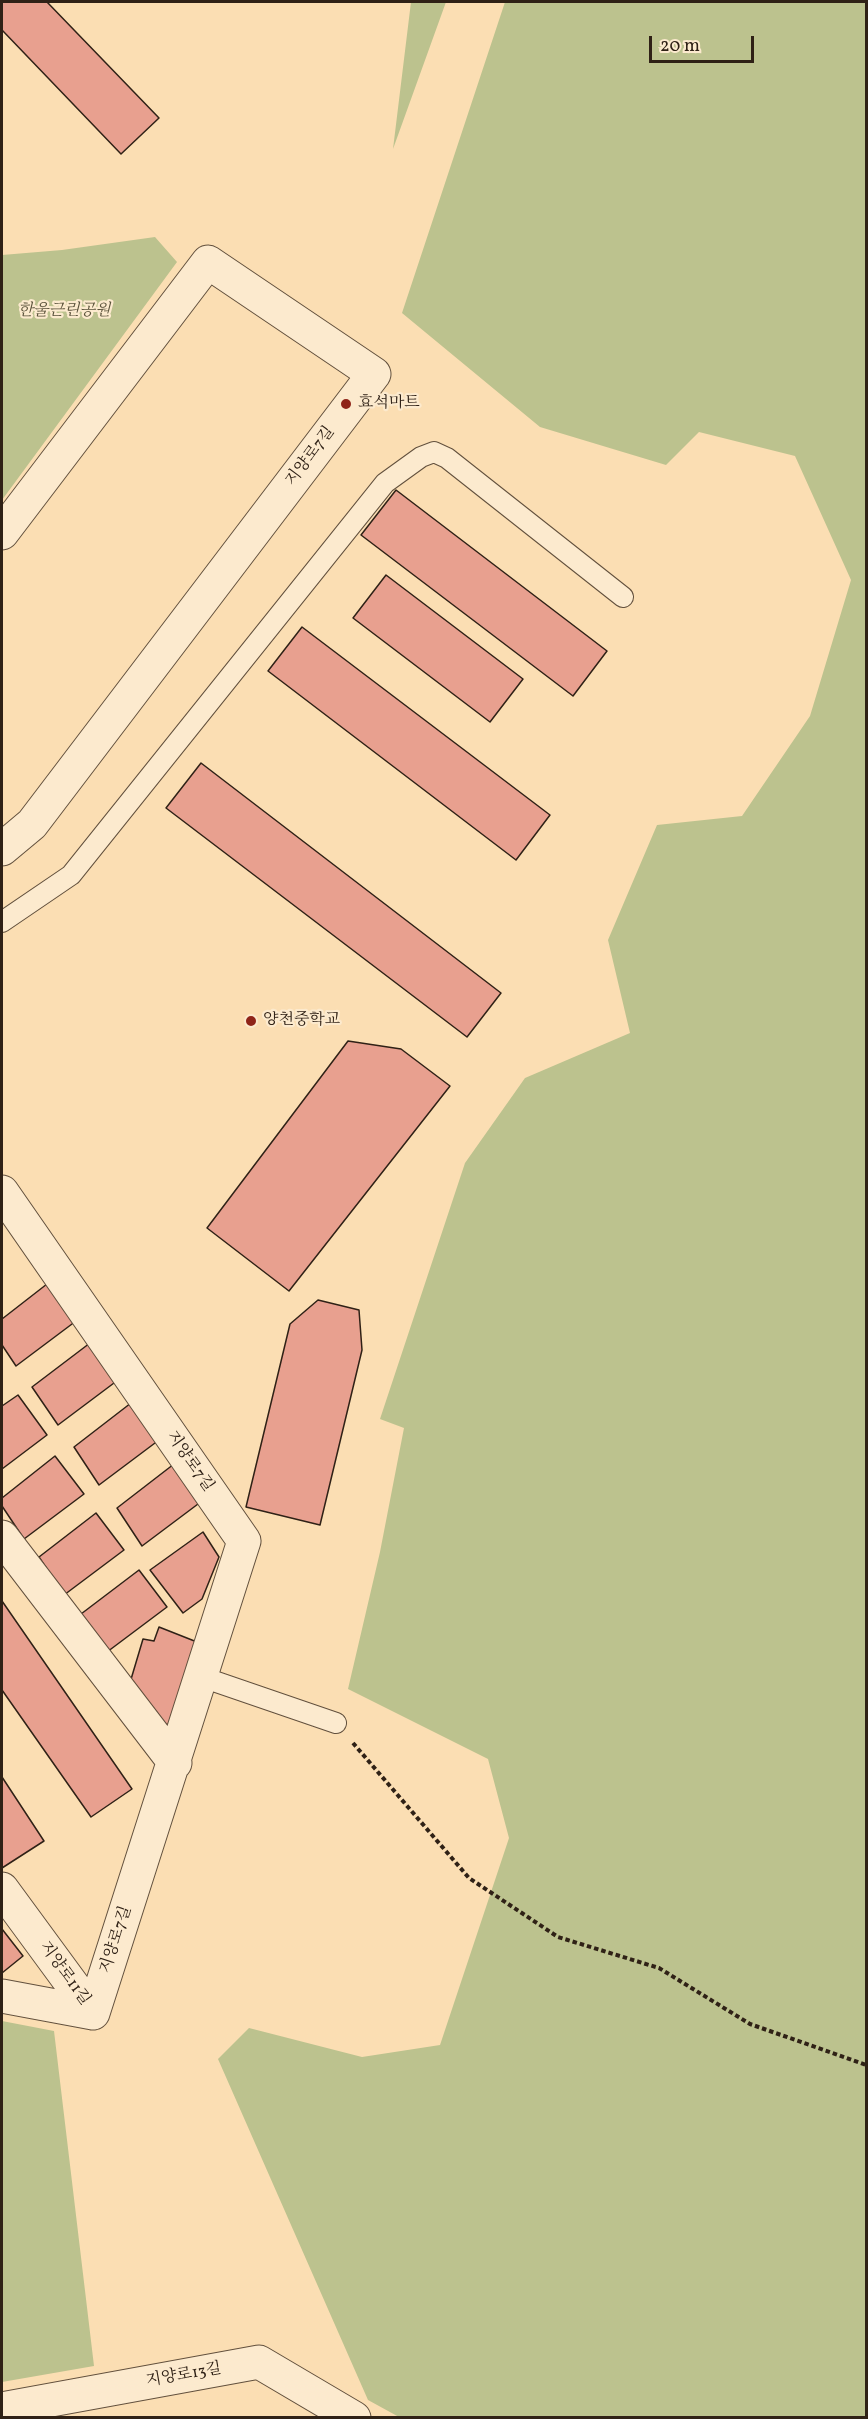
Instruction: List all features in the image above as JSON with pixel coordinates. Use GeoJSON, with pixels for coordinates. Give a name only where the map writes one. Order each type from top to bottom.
{"type":"FeatureCollection","features":[{"type":"Feature","properties":{"kind":"street","name":"지양로7길"},"geometry":{"type":"LineString","coordinates":[[2,533],[208,262],[374,374],[32,824],[2,849]]}},
{"type":"Feature","properties":{"kind":"street","name":"지양로7길"},"geometry":{"type":"LineString","coordinates":[[2,1191],[244,1541],[175,1763],[93,2013]]}},
{"type":"Feature","properties":{"kind":"street"},"geometry":{"type":"LineString","coordinates":[[2,1537],[175,1763]]}},
{"type":"Feature","properties":{"kind":"street","name":"지양로11길"},"geometry":{"type":"LineString","coordinates":[[2,1889],[93,2013]]}},
{"type":"Feature","properties":{"kind":"street","name":"지양로11길"},"geometry":{"type":"LineString","coordinates":[[2,1996],[93,2013]]}},
{"type":"Feature","properties":{"kind":"street","name":"지양로13길"},"geometry":{"type":"LineString","coordinates":[[2,2409],[259,2362],[354,2418]]}},
{"type":"Feature","properties":{"kind":"lane"},"geometry":{"type":"LineString","coordinates":[[2,922],[71,875],[385,483],[421,456],[434,452],[447,458],[623,597]]}},
{"type":"Feature","properties":{"kind":"lane"},"geometry":{"type":"LineString","coordinates":[[202,1677],[336,1723]]}},
{"type":"Feature","properties":{"kind":"path"},"geometry":{"type":"LineString","coordinates":[[336,1723],[469,1878],[558,1937],[659,1968],[750,2024],[867,2065]]}},
{"type":"Feature","properties":{"kind":"green space"},"geometry":{"type":"Polygon","coordinates":[[[411,2],[446,2],[393,149],[411,2]]]}},
{"type":"Feature","properties":{"kind":"green space"},"geometry":{"type":"Polygon","coordinates":[[[505,2],[866,2],[866,2417],[399,2417],[368,2400],[218,2059],[249,2028],[362,2057],[440,2045],[509,1838],[488,1759],[348,1689],[380,1552],[404,1428],[380,1419],[465,1163],[525,1078],[630,1033],[608,940],[657,825],[742,816],[810,716],[851,580],[795,456],[699,432],[666,465],[540,427],[402,313],[505,2]]]}},
{"type":"Feature","properties":{"kind":"green space","name":"한울근린공원"},"geometry":{"type":"Polygon","coordinates":[[[155,237],[177,262],[2,500],[2,255],[62,250],[155,237]]]}},
{"type":"Feature","properties":{"kind":"green space"},"geometry":{"type":"Polygon","coordinates":[[[2,2021],[54,2031],[94,2366],[2,2382],[2,2021]]]}},
{"type":"Feature","properties":{"kind":"building"},"geometry":{"type":"Polygon","coordinates":[[[2,2],[47,2],[159,118],[121,154],[2,30],[2,2]]]}},
{"type":"Feature","properties":{"kind":"building"},"geometry":{"type":"Polygon","coordinates":[[[396,490],[607,651],[573,696],[361,535],[396,490]]]}},
{"type":"Feature","properties":{"kind":"building"},"geometry":{"type":"Polygon","coordinates":[[[386,575],[523,679],[490,722],[353,618],[386,575]]]}},
{"type":"Feature","properties":{"kind":"building"},"geometry":{"type":"Polygon","coordinates":[[[302,627],[550,815],[516,860],[268,671],[302,627]]]}},
{"type":"Feature","properties":{"kind":"building"},"geometry":{"type":"Polygon","coordinates":[[[201,763],[501,993],[467,1037],[166,808],[201,763]]]}},
{"type":"Feature","properties":{"kind":"building"},"geometry":{"type":"Polygon","coordinates":[[[348,1041],[401,1049],[450,1086],[289,1291],[207,1228],[348,1041]]]}},
{"type":"Feature","properties":{"kind":"building"},"geometry":{"type":"Polygon","coordinates":[[[47,1284],[76,1321],[16,1366],[2,1345],[2,1319],[47,1284]]]}},
{"type":"Feature","properties":{"kind":"building"},"geometry":{"type":"Polygon","coordinates":[[[318,1300],[359,1310],[362,1350],[320,1525],[246,1507],[290,1324],[318,1300]]]}},
{"type":"Feature","properties":{"kind":"building"},"geometry":{"type":"Polygon","coordinates":[[[90,1343],[118,1380],[58,1425],[32,1387],[90,1343]]]}},
{"type":"Feature","properties":{"kind":"building"},"geometry":{"type":"Polygon","coordinates":[[[18,1395],[47,1435],[2,1469],[2,1406],[18,1395]]]}},
{"type":"Feature","properties":{"kind":"building"},"geometry":{"type":"Polygon","coordinates":[[[131,1403],[159,1440],[99,1485],[74,1447],[131,1403]]]}},
{"type":"Feature","properties":{"kind":"building"},"geometry":{"type":"Polygon","coordinates":[[[55,1456],[84,1494],[24,1539],[2,1506],[2,1498],[55,1456]]]}},
{"type":"Feature","properties":{"kind":"building"},"geometry":{"type":"Polygon","coordinates":[[[174,1464],[202,1501],[142,1546],[117,1508],[174,1464]]]}},
{"type":"Feature","properties":{"kind":"building"},"geometry":{"type":"Polygon","coordinates":[[[96,1513],[124,1550],[64,1595],[39,1557],[96,1513]]]}},
{"type":"Feature","properties":{"kind":"building"},"geometry":{"type":"Polygon","coordinates":[[[203,1532],[219,1557],[202,1599],[183,1613],[150,1570],[203,1532]]]}},
{"type":"Feature","properties":{"kind":"building"},"geometry":{"type":"Polygon","coordinates":[[[139,1570],[167,1607],[107,1652],[81,1614],[139,1570]]]}},
{"type":"Feature","properties":{"kind":"building"},"geometry":{"type":"Polygon","coordinates":[[[2,1601],[132,1789],[91,1817],[2,1690],[2,1601]]]}},
{"type":"Feature","properties":{"kind":"building"},"geometry":{"type":"Polygon","coordinates":[[[159,1627],[197,1642],[171,1725],[154,1723],[129,1686],[143,1639],[154,1641],[159,1627]]]}},
{"type":"Feature","properties":{"kind":"building"},"geometry":{"type":"Polygon","coordinates":[[[2,1777],[44,1841],[2,1868],[2,1777]]]}},
{"type":"Feature","properties":{"kind":"building"},"geometry":{"type":"Polygon","coordinates":[[[2,1929],[23,1956],[2,1973],[2,1929]]]}},
{"type":"Feature","properties":{"kind":"place","name":"효석마트"},"geometry":{"type":"Point","coordinates":[346,404]}},
{"type":"Feature","properties":{"kind":"place","name":"양천중학교"},"geometry":{"type":"Point","coordinates":[251,1021]}}]}
